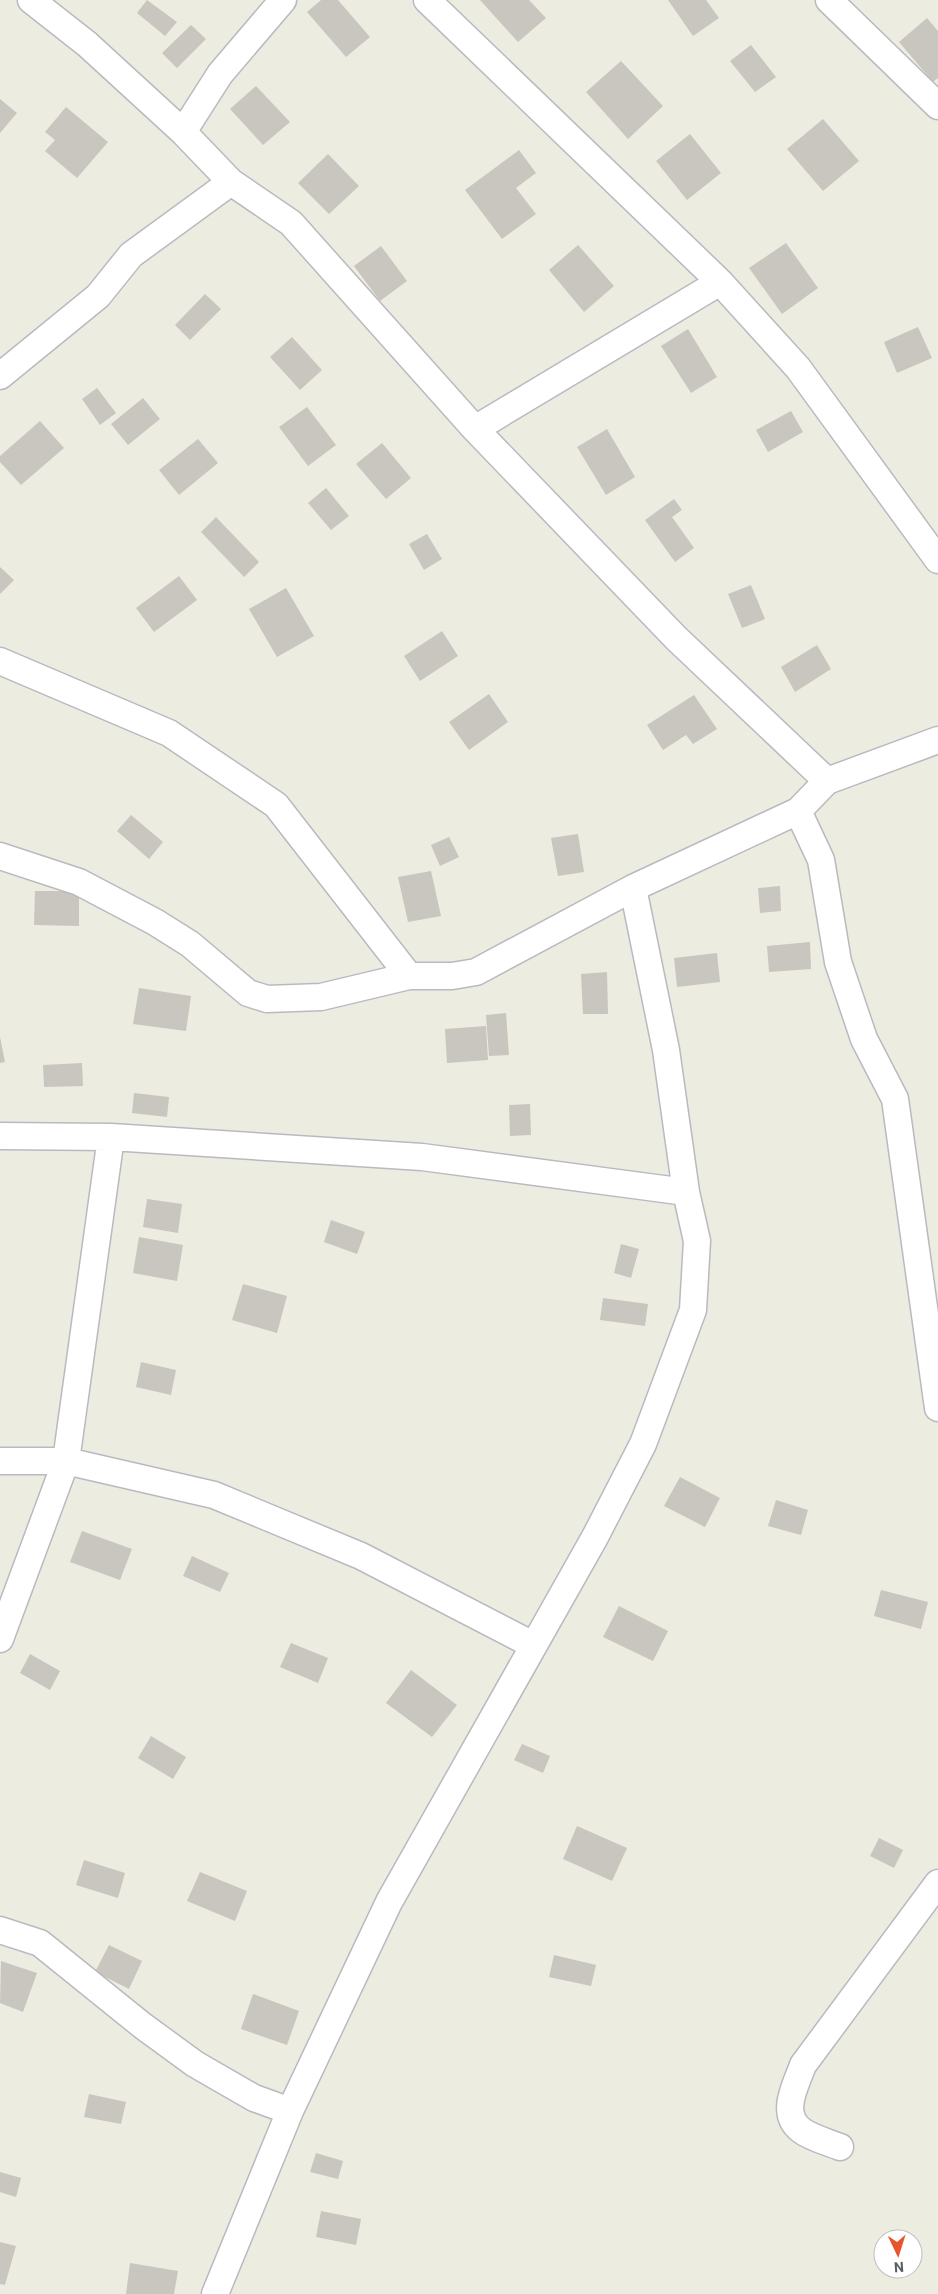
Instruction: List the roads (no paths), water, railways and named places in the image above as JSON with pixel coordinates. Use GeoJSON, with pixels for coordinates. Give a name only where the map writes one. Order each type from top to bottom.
{"type":"FeatureCollection","features":[{"type":"Feature","properties":{"kind":"street"},"geometry":{"type":"LineString","coordinates":[[31,0],[87,44],[183,132],[231,182],[291,222],[475,429],[676,638],[827,781]]}},
{"type":"Feature","properties":{"kind":"street"},"geometry":{"type":"LineString","coordinates":[[183,132],[220,74],[283,0]]}},
{"type":"Feature","properties":{"kind":"street"},"geometry":{"type":"LineString","coordinates":[[427,0],[720,282],[798,368],[938,560]]}},
{"type":"Feature","properties":{"kind":"street"},"geometry":{"type":"LineString","coordinates":[[829,0],[938,106]]}},
{"type":"Feature","properties":{"kind":"street"},"geometry":{"type":"LineString","coordinates":[[0,376],[98,296],[131,255],[231,182]]}},
{"type":"Feature","properties":{"kind":"street"},"geometry":{"type":"LineString","coordinates":[[475,429],[720,282]]}},
{"type":"Feature","properties":{"kind":"street"},"geometry":{"type":"LineString","coordinates":[[0,661],[169,733],[276,805],[409,976]]}},
{"type":"Feature","properties":{"kind":"street"},"geometry":{"type":"LineString","coordinates":[[0,856],[79,882],[155,922],[190,944],[248,993],[266,999],[321,997],[409,976],[452,976],[476,972],[632,888],[798,811],[827,781],[938,740]]}},
{"type":"Feature","properties":{"kind":"street"},"geometry":{"type":"LineString","coordinates":[[798,811],[821,860],[838,962],[864,1038],[895,1099],[938,1408]]}},
{"type":"Feature","properties":{"kind":"street"},"geometry":{"type":"LineString","coordinates":[[215,2294],[290,2112],[389,1902],[532,1645],[595,1537],[642,1444],[692,1310],[697,1240],[686,1192],[666,1050],[632,888]]}},
{"type":"Feature","properties":{"kind":"street"},"geometry":{"type":"LineString","coordinates":[[0,1136],[111,1137],[422,1157],[686,1192]]}},
{"type":"Feature","properties":{"kind":"street"},"geometry":{"type":"LineString","coordinates":[[0,1639],[66,1461],[111,1137]]}},
{"type":"Feature","properties":{"kind":"street"},"geometry":{"type":"LineString","coordinates":[[0,1461],[66,1461],[214,1494],[361,1556],[532,1645]]}},
{"type":"Feature","properties":{"kind":"street"},"geometry":{"type":"LineString","coordinates":[[840,2147],[800,2130],[791,2114],[790,2100],[803,2066],[938,1883]]}},
{"type":"Feature","properties":{"kind":"street"},"geometry":{"type":"LineString","coordinates":[[0,1930],[40,1943],[143,2026],[195,2064],[254,2098],[290,2112]]}}]}
